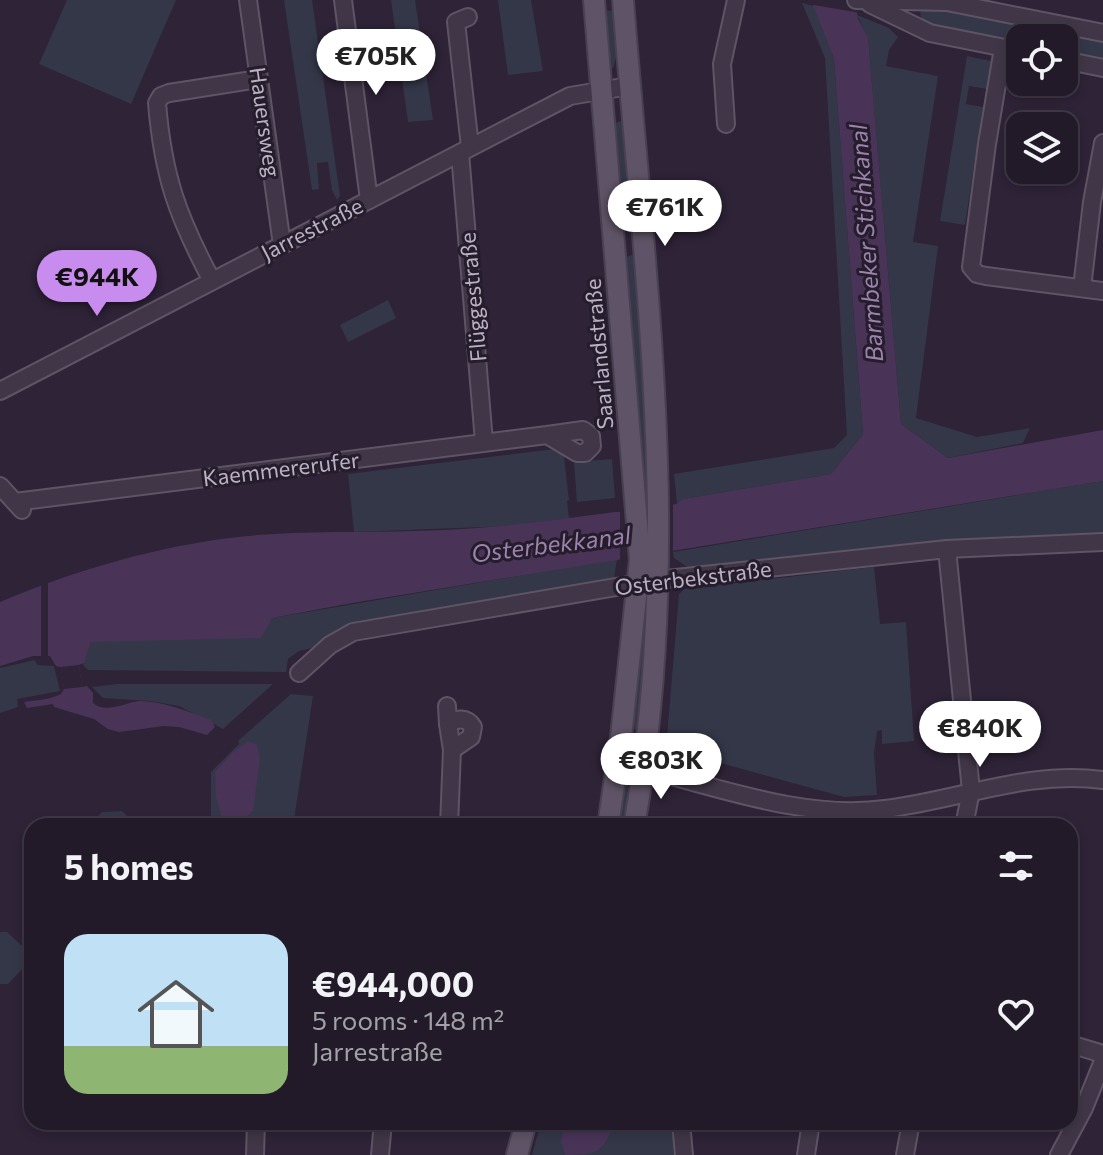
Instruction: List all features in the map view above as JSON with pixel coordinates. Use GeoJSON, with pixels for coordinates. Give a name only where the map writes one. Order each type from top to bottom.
{"type":"FeatureCollection","features":[{"type":"Feature","properties":{"kind":"main road","name":"Saarlandstraße"},"geometry":{"type":"LineString","coordinates":[[594,0],[647,504]]}},
{"type":"Feature","properties":{"kind":"main road","name":"Saarlandstraße"},"geometry":{"type":"LineString","coordinates":[[623,0],[653,360],[647,582]]}},
{"type":"Feature","properties":{"kind":"main road"},"geometry":{"type":"LineString","coordinates":[[609,818],[647,582]]}},
{"type":"Feature","properties":{"kind":"main road"},"geometry":{"type":"LineString","coordinates":[[636,818],[645,769],[658,611],[647,582]]}},
{"type":"Feature","properties":{"kind":"main road"},"geometry":{"type":"LineString","coordinates":[[517,1155],[524,1130]]}},
{"type":"Feature","properties":{"kind":"street","name":"Hauersweg"},"geometry":{"type":"LineString","coordinates":[[248,0],[282,245]]}},
{"type":"Feature","properties":{"kind":"street"},"geometry":{"type":"LineString","coordinates":[[343,0],[369,200]]}},
{"type":"Feature","properties":{"kind":"street"},"geometry":{"type":"LineString","coordinates":[[726,124],[722,64],[736,0]]}},
{"type":"Feature","properties":{"kind":"street"},"geometry":{"type":"LineString","coordinates":[[859,0],[947,2],[1103,33]]}},
{"type":"Feature","properties":{"kind":"street"},"geometry":{"type":"LineString","coordinates":[[859,0],[926,31],[1006,49]]}},
{"type":"Feature","properties":{"kind":"street","name":"Flüggestraße"},"geometry":{"type":"LineString","coordinates":[[468,17],[456,22],[484,442]]}},
{"type":"Feature","properties":{"kind":"street"},"geometry":{"type":"LineString","coordinates":[[1078,63],[1103,68]]}},
{"type":"Feature","properties":{"kind":"street"},"geometry":{"type":"LineString","coordinates":[[1006,73],[987,144],[971,267],[977,274],[986,276],[1103,291]]}},
{"type":"Feature","properties":{"kind":"street"},"geometry":{"type":"LineString","coordinates":[[212,281],[183,225],[171,192],[157,103],[161,96],[169,93],[258,79]]}},
{"type":"Feature","properties":{"kind":"street","name":"Jarrestraße"},"geometry":{"type":"LineString","coordinates":[[0,391],[570,96],[629,86]]}},
{"type":"Feature","properties":{"kind":"street"},"geometry":{"type":"LineString","coordinates":[[1082,288],[1092,202],[1103,143]]}},
{"type":"Feature","properties":{"kind":"street","name":"Kaemmererufer"},"geometry":{"type":"LineString","coordinates":[[0,486],[19,506],[547,435]]}},
{"type":"Feature","properties":{"kind":"street","name":"Osterbekstraße"},"geometry":{"type":"LineString","coordinates":[[299,673],[330,645],[353,632],[647,582],[947,549],[1103,542]]}},
{"type":"Feature","properties":{"kind":"street"},"geometry":{"type":"LineString","coordinates":[[947,549],[971,791],[966,818]]}},
{"type":"Feature","properties":{"kind":"street"},"geometry":{"type":"LineString","coordinates":[[447,706],[452,750],[449,818]]}},
{"type":"Feature","properties":{"kind":"street"},"geometry":{"type":"LineString","coordinates":[[448,724],[459,719],[473,727],[471,737],[452,750]]}},
{"type":"Feature","properties":{"kind":"street"},"geometry":{"type":"LineString","coordinates":[[618,766],[645,769],[854,818],[1041,778],[1103,780]]}},
{"type":"Feature","properties":{"kind":"street"},"geometry":{"type":"LineString","coordinates":[[1078,1046],[1103,1054]]}},
{"type":"Feature","properties":{"kind":"street"},"geometry":{"type":"LineString","coordinates":[[1078,1119],[1103,1061]]}},
{"type":"Feature","properties":{"kind":"street"},"geometry":{"type":"LineString","coordinates":[[255,1155],[256,1130]]}},
{"type":"Feature","properties":{"kind":"street"},"geometry":{"type":"LineString","coordinates":[[380,1155],[382,1130]]}},
{"type":"Feature","properties":{"kind":"street"},"geometry":{"type":"LineString","coordinates":[[682,1130],[684,1155]]}},
{"type":"Feature","properties":{"kind":"street"},"geometry":{"type":"LineString","coordinates":[[806,1155],[810,1130]]}},
{"type":"Feature","properties":{"kind":"street"},"geometry":{"type":"LineString","coordinates":[[905,1155],[910,1130]]}},
{"type":"Feature","properties":{"kind":"street"},"geometry":{"type":"LineString","coordinates":[[1059,1155],[1072,1130]]}},
{"type":"Feature","properties":{"kind":"shaded area"},"geometry":{"type":"Polygon","coordinates":[[[67,0],[176,0],[131,104],[39,64],[67,0]]]}},
{"type":"Feature","properties":{"kind":"shaded area"},"geometry":{"type":"Polygon","coordinates":[[[284,0],[312,0],[340,196],[337,200],[332,190],[328,162],[317,163],[319,189],[312,190],[284,0]]]}},
{"type":"Feature","properties":{"kind":"shaded area"},"geometry":{"type":"Polygon","coordinates":[[[391,0],[415,0],[433,120],[408,122],[391,0]]]}},
{"type":"Feature","properties":{"kind":"shaded area"},"geometry":{"type":"Polygon","coordinates":[[[498,0],[531,0],[543,71],[508,75],[498,0]]]}},
{"type":"Feature","properties":{"kind":"shaded area"},"geometry":{"type":"Polygon","coordinates":[[[802,3],[814,6],[834,59],[863,434],[831,474],[683,499],[677,504],[674,474],[834,448],[847,435],[825,58],[802,3]]]}},
{"type":"Feature","properties":{"kind":"shaded area"},"geometry":{"type":"Polygon","coordinates":[[[935,5],[1035,24],[1006,24],[1006,42],[933,28],[922,22],[920,13],[935,5]]]}},
{"type":"Feature","properties":{"kind":"shaded area"},"geometry":{"type":"Polygon","coordinates":[[[600,10],[613,11],[616,58],[613,68],[609,70],[600,10]]]}},
{"type":"Feature","properties":{"kind":"shaded area"},"geometry":{"type":"Polygon","coordinates":[[[857,15],[889,28],[898,37],[889,50],[886,66],[938,76],[913,242],[938,246],[916,418],[977,437],[1030,428],[1023,443],[948,458],[901,424],[868,38],[857,15]]]}},
{"type":"Feature","properties":{"kind":"shaded area"},"geometry":{"type":"Polygon","coordinates":[[[1080,33],[1103,37],[1103,61],[1078,57],[1080,33]]]}},
{"type":"Feature","properties":{"kind":"shaded area"},"geometry":{"type":"Polygon","coordinates":[[[967,56],[991,61],[987,89],[969,86],[966,104],[983,107],[965,225],[940,221],[967,56]]]}},
{"type":"Feature","properties":{"kind":"shaded area"},"geometry":{"type":"Polygon","coordinates":[[[622,121],[637,217],[630,221],[621,218],[609,124],[622,121]]]}},
{"type":"Feature","properties":{"kind":"shaded area"},"geometry":{"type":"Polygon","coordinates":[[[635,254],[640,258],[650,505],[642,477],[623,258],[635,254]]]}},
{"type":"Feature","properties":{"kind":"shaded area"},"geometry":{"type":"Polygon","coordinates":[[[388,300],[396,318],[348,342],[340,325],[388,300]]]}},
{"type":"Feature","properties":{"kind":"shaded area"},"geometry":{"type":"Polygon","coordinates":[[[563,448],[569,518],[510,526],[354,532],[348,474],[563,448]]]}},
{"type":"Feature","properties":{"kind":"shaded area"},"geometry":{"type":"Polygon","coordinates":[[[612,459],[615,498],[577,502],[574,462],[612,459]]]}},
{"type":"Feature","properties":{"kind":"shaded area"},"geometry":{"type":"Polygon","coordinates":[[[1103,481],[1103,533],[896,547],[689,568],[674,558],[673,552],[1103,481]]]}},
{"type":"Feature","properties":{"kind":"shaded area"},"geometry":{"type":"Polygon","coordinates":[[[617,559],[614,578],[299,651],[288,659],[286,672],[88,670],[83,665],[91,642],[154,639],[266,626],[272,618],[617,559]]]}},
{"type":"Feature","properties":{"kind":"shaded area"},"geometry":{"type":"Polygon","coordinates":[[[874,567],[880,624],[906,622],[914,741],[882,744],[882,730],[877,731],[874,753],[877,795],[844,797],[666,748],[679,594],[684,589],[874,567]]]}},
{"type":"Feature","properties":{"kind":"shaded area"},"geometry":{"type":"Polygon","coordinates":[[[640,616],[647,616],[642,731],[632,729],[640,663],[640,616]]]}},
{"type":"Feature","properties":{"kind":"shaded area"},"geometry":{"type":"Polygon","coordinates":[[[35,660],[37,665],[54,666],[60,691],[17,699],[18,707],[0,713],[0,668],[35,660]]]}},
{"type":"Feature","properties":{"kind":"shaded area"},"geometry":{"type":"Polygon","coordinates":[[[117,684],[273,684],[223,729],[179,706],[103,698],[92,687],[117,684]]]}},
{"type":"Feature","properties":{"kind":"shaded area"},"geometry":{"type":"Polygon","coordinates":[[[291,694],[313,696],[294,818],[211,818],[211,772],[239,744],[238,741],[291,694]]]}},
{"type":"Feature","properties":{"kind":"shaded area"},"geometry":{"type":"Polygon","coordinates":[[[629,773],[636,774],[629,818],[620,818],[623,777],[629,773]]]}},
{"type":"Feature","properties":{"kind":"shaded area"},"geometry":{"type":"Polygon","coordinates":[[[122,811],[129,818],[96,818],[102,812],[122,811]]]}},
{"type":"Feature","properties":{"kind":"shaded area"},"geometry":{"type":"Polygon","coordinates":[[[0,932],[7,932],[23,947],[24,967],[8,984],[0,984],[0,932]]]}},
{"type":"Feature","properties":{"kind":"shaded area"},"geometry":{"type":"Polygon","coordinates":[[[539,1130],[672,1130],[674,1155],[532,1155],[539,1130]]]}},
{"type":"Feature","properties":{"kind":"water"},"geometry":{"type":"Polygon","coordinates":[[[811,0],[855,0],[858,19],[868,37],[901,424],[948,458],[1103,430],[1103,481],[352,603],[272,618],[261,638],[91,642],[84,663],[79,665],[82,687],[87,686],[93,693],[93,703],[104,708],[142,701],[168,705],[211,720],[215,727],[207,735],[164,726],[119,732],[53,704],[27,708],[24,702],[61,694],[64,689],[61,667],[56,666],[50,656],[33,656],[0,666],[0,602],[109,563],[164,549],[245,536],[465,529],[625,512],[831,474],[863,434],[834,59],[811,0]]]}},
{"type":"Feature","properties":{"kind":"water"},"geometry":{"type":"Polygon","coordinates":[[[248,741],[257,745],[260,760],[253,811],[244,818],[222,818],[216,797],[215,772],[248,741]]]}},
{"type":"Feature","properties":{"kind":"water"},"geometry":{"type":"Polygon","coordinates":[[[563,1130],[612,1130],[602,1146],[592,1153],[565,1155],[561,1141],[563,1130]]]}},
{"type":"Feature","properties":{"kind":"pier"},"geometry":{"type":"Polygon","coordinates":[[[807,0],[859,0],[861,13],[808,4],[807,0]]]}},
{"type":"Feature","properties":{"kind":"pier"},"geometry":{"type":"Polygon","coordinates":[[[673,501],[673,555],[620,562],[620,508],[673,501]]]}},
{"type":"Feature","properties":{"kind":"pier"},"geometry":{"type":"Polygon","coordinates":[[[48,579],[48,656],[41,656],[41,582],[48,579]]]}},
{"type":"Feature","properties":{"kind":"pier"},"geometry":{"type":"Polygon","coordinates":[[[79,665],[82,687],[64,689],[61,667],[79,665]]]}},
{"type":"Feature","properties":{"kind":"water label","name":"Barmbeker Stichkanal"},"geometry":{"type":"Point","coordinates":[867,243]}},
{"type":"Feature","properties":{"kind":"water label","name":"Osterbekkanal"},"geometry":{"type":"Point","coordinates":[551,545]}}]}
